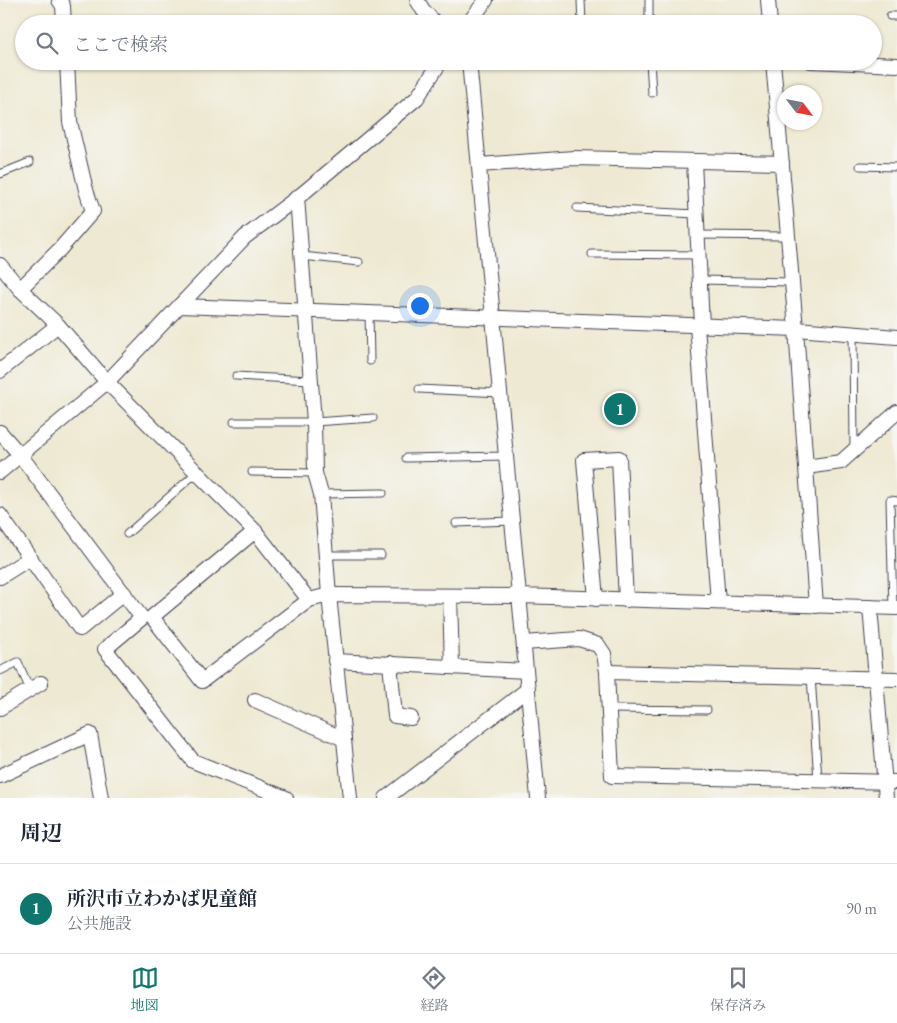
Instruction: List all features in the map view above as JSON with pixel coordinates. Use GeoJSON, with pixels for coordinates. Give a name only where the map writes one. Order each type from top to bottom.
{"type":"FeatureCollection","features":[{"type":"Feature","properties":{"kind":"street"},"geometry":{"type":"LineString","coordinates":[[59,0],[63,6],[64,15]]}},
{"type":"Feature","properties":{"kind":"street"},"geometry":{"type":"LineString","coordinates":[[416,0],[428,15]]}},
{"type":"Feature","properties":{"kind":"street"},"geometry":{"type":"LineString","coordinates":[[475,15],[486,0]]}},
{"type":"Feature","properties":{"kind":"street"},"geometry":{"type":"LineString","coordinates":[[768,0],[769,15]]}},
{"type":"Feature","properties":{"kind":"street"},"geometry":{"type":"LineString","coordinates":[[882,64],[897,65]]}},
{"type":"Feature","properties":{"kind":"street"},"geometry":{"type":"LineString","coordinates":[[20,289],[60,249],[93,211],[86,190],[70,122],[67,70]]}},
{"type":"Feature","properties":{"kind":"street"},"geometry":{"type":"LineString","coordinates":[[0,472],[107,382],[245,237],[297,197],[417,98],[435,70]]}},
{"type":"Feature","properties":{"kind":"street"},"geometry":{"type":"LineString","coordinates":[[470,70],[538,798]]}},
{"type":"Feature","properties":{"kind":"street"},"geometry":{"type":"LineString","coordinates":[[774,70],[796,329],[816,606]]}},
{"type":"Feature","properties":{"kind":"street"},"geometry":{"type":"LineString","coordinates":[[480,165],[574,158],[782,163]]}},
{"type":"Feature","properties":{"kind":"street"},"geometry":{"type":"LineString","coordinates":[[694,161],[700,280],[700,326],[718,602]]}},
{"type":"Feature","properties":{"kind":"street"},"geometry":{"type":"LineString","coordinates":[[297,197],[314,422],[315,473],[321,494],[329,595],[350,798]]}},
{"type":"Feature","properties":{"kind":"street"},"geometry":{"type":"LineString","coordinates":[[0,265],[20,289],[58,325],[107,382],[255,531],[309,600]]}},
{"type":"Feature","properties":{"kind":"street"},"geometry":{"type":"LineString","coordinates":[[179,306],[796,329],[897,337]]}},
{"type":"Feature","properties":{"kind":"street"},"geometry":{"type":"LineString","coordinates":[[0,371],[58,325]]}},
{"type":"Feature","properties":{"kind":"street"},"geometry":{"type":"LineString","coordinates":[[806,467],[841,462],[897,412]]}},
{"type":"Feature","properties":{"kind":"street"},"geometry":{"type":"LineString","coordinates":[[0,432],[21,456],[142,618],[105,649],[193,761],[286,798]]}},
{"type":"Feature","properties":{"kind":"street"},"geometry":{"type":"LineString","coordinates":[[596,599],[584,460],[619,458],[626,600]]}},
{"type":"Feature","properties":{"kind":"street"},"geometry":{"type":"LineString","coordinates":[[0,515],[80,629],[124,593]]}},
{"type":"Feature","properties":{"kind":"street"},"geometry":{"type":"LineString","coordinates":[[255,531],[152,618],[202,681],[309,600],[329,595],[519,596],[895,608]]}},
{"type":"Feature","properties":{"kind":"street"},"geometry":{"type":"LineString","coordinates":[[0,578],[30,558]]}},
{"type":"Feature","properties":{"kind":"street"},"geometry":{"type":"LineString","coordinates":[[450,596],[452,667]]}},
{"type":"Feature","properties":{"kind":"street"},"geometry":{"type":"LineString","coordinates":[[870,607],[876,679],[891,782],[886,798]]}},
{"type":"Feature","properties":{"kind":"street"},"geometry":{"type":"LineString","coordinates":[[524,643],[579,639],[598,645],[604,654],[607,672],[612,776],[891,782]]}},
{"type":"Feature","properties":{"kind":"street"},"geometry":{"type":"LineString","coordinates":[[336,661],[526,671]]}},
{"type":"Feature","properties":{"kind":"street"},"geometry":{"type":"LineString","coordinates":[[390,663],[395,716],[411,718]]}},
{"type":"Feature","properties":{"kind":"street"},"geometry":{"type":"LineString","coordinates":[[607,672],[897,679]]}},
{"type":"Feature","properties":{"kind":"street"},"geometry":{"type":"LineString","coordinates":[[0,708],[36,687]]}},
{"type":"Feature","properties":{"kind":"street"},"geometry":{"type":"LineString","coordinates":[[386,798],[528,689]]}},
{"type":"Feature","properties":{"kind":"street"},"geometry":{"type":"LineString","coordinates":[[254,700],[344,739]]}},
{"type":"Feature","properties":{"kind":"street"},"geometry":{"type":"LineString","coordinates":[[0,776],[90,734],[101,798]]}},
{"type":"Feature","properties":{"kind":"lane"},"geometry":{"type":"LineString","coordinates":[[582,0],[582,15]]}},
{"type":"Feature","properties":{"kind":"lane"},"geometry":{"type":"LineString","coordinates":[[649,0],[649,15]]}},
{"type":"Feature","properties":{"kind":"lane"},"geometry":{"type":"LineString","coordinates":[[651,70],[652,93]]}},
{"type":"Feature","properties":{"kind":"lane"},"geometry":{"type":"LineString","coordinates":[[0,174],[30,162]]}},
{"type":"Feature","properties":{"kind":"lane"},"geometry":{"type":"LineString","coordinates":[[860,166],[897,167]]}},
{"type":"Feature","properties":{"kind":"lane"},"geometry":{"type":"LineString","coordinates":[[577,208],[696,214]]}},
{"type":"Feature","properties":{"kind":"lane"},"geometry":{"type":"LineString","coordinates":[[698,235],[788,236]]}},
{"type":"Feature","properties":{"kind":"lane"},"geometry":{"type":"LineString","coordinates":[[592,254],[698,255]]}},
{"type":"Feature","properties":{"kind":"lane"},"geometry":{"type":"LineString","coordinates":[[302,256],[359,262]]}},
{"type":"Feature","properties":{"kind":"lane"},"geometry":{"type":"LineString","coordinates":[[700,280],[792,282]]}},
{"type":"Feature","properties":{"kind":"lane"},"geometry":{"type":"LineString","coordinates":[[369,312],[370,360]]}},
{"type":"Feature","properties":{"kind":"lane"},"geometry":{"type":"LineString","coordinates":[[853,334],[854,450]]}},
{"type":"Feature","properties":{"kind":"lane"},"geometry":{"type":"LineString","coordinates":[[236,376],[311,380]]}},
{"type":"Feature","properties":{"kind":"lane"},"geometry":{"type":"LineString","coordinates":[[418,389],[501,393]]}},
{"type":"Feature","properties":{"kind":"lane"},"geometry":{"type":"LineString","coordinates":[[234,422],[314,422],[373,418]]}},
{"type":"Feature","properties":{"kind":"lane"},"geometry":{"type":"LineString","coordinates":[[406,458],[506,456]]}},
{"type":"Feature","properties":{"kind":"lane"},"geometry":{"type":"LineString","coordinates":[[252,472],[315,473]]}},
{"type":"Feature","properties":{"kind":"lane"},"geometry":{"type":"LineString","coordinates":[[127,534],[196,473]]}},
{"type":"Feature","properties":{"kind":"lane"},"geometry":{"type":"LineString","coordinates":[[321,494],[383,493]]}},
{"type":"Feature","properties":{"kind":"lane"},"geometry":{"type":"LineString","coordinates":[[895,608],[890,500],[897,501]]}},
{"type":"Feature","properties":{"kind":"lane"},"geometry":{"type":"LineString","coordinates":[[456,523],[512,521]]}},
{"type":"Feature","properties":{"kind":"lane"},"geometry":{"type":"LineString","coordinates":[[326,555],[381,555]]}},
{"type":"Feature","properties":{"kind":"lane"},"geometry":{"type":"LineString","coordinates":[[0,671],[18,662],[36,687]]}},
{"type":"Feature","properties":{"kind":"lane"},"geometry":{"type":"LineString","coordinates":[[811,676],[818,780]]}},
{"type":"Feature","properties":{"kind":"lane"},"geometry":{"type":"LineString","coordinates":[[608,708],[707,710]]}},
{"type":"Feature","properties":{"kind":"place","name":"所沢市立わかば児童館"},"geometry":{"type":"Point","coordinates":[620,409]}}]}
